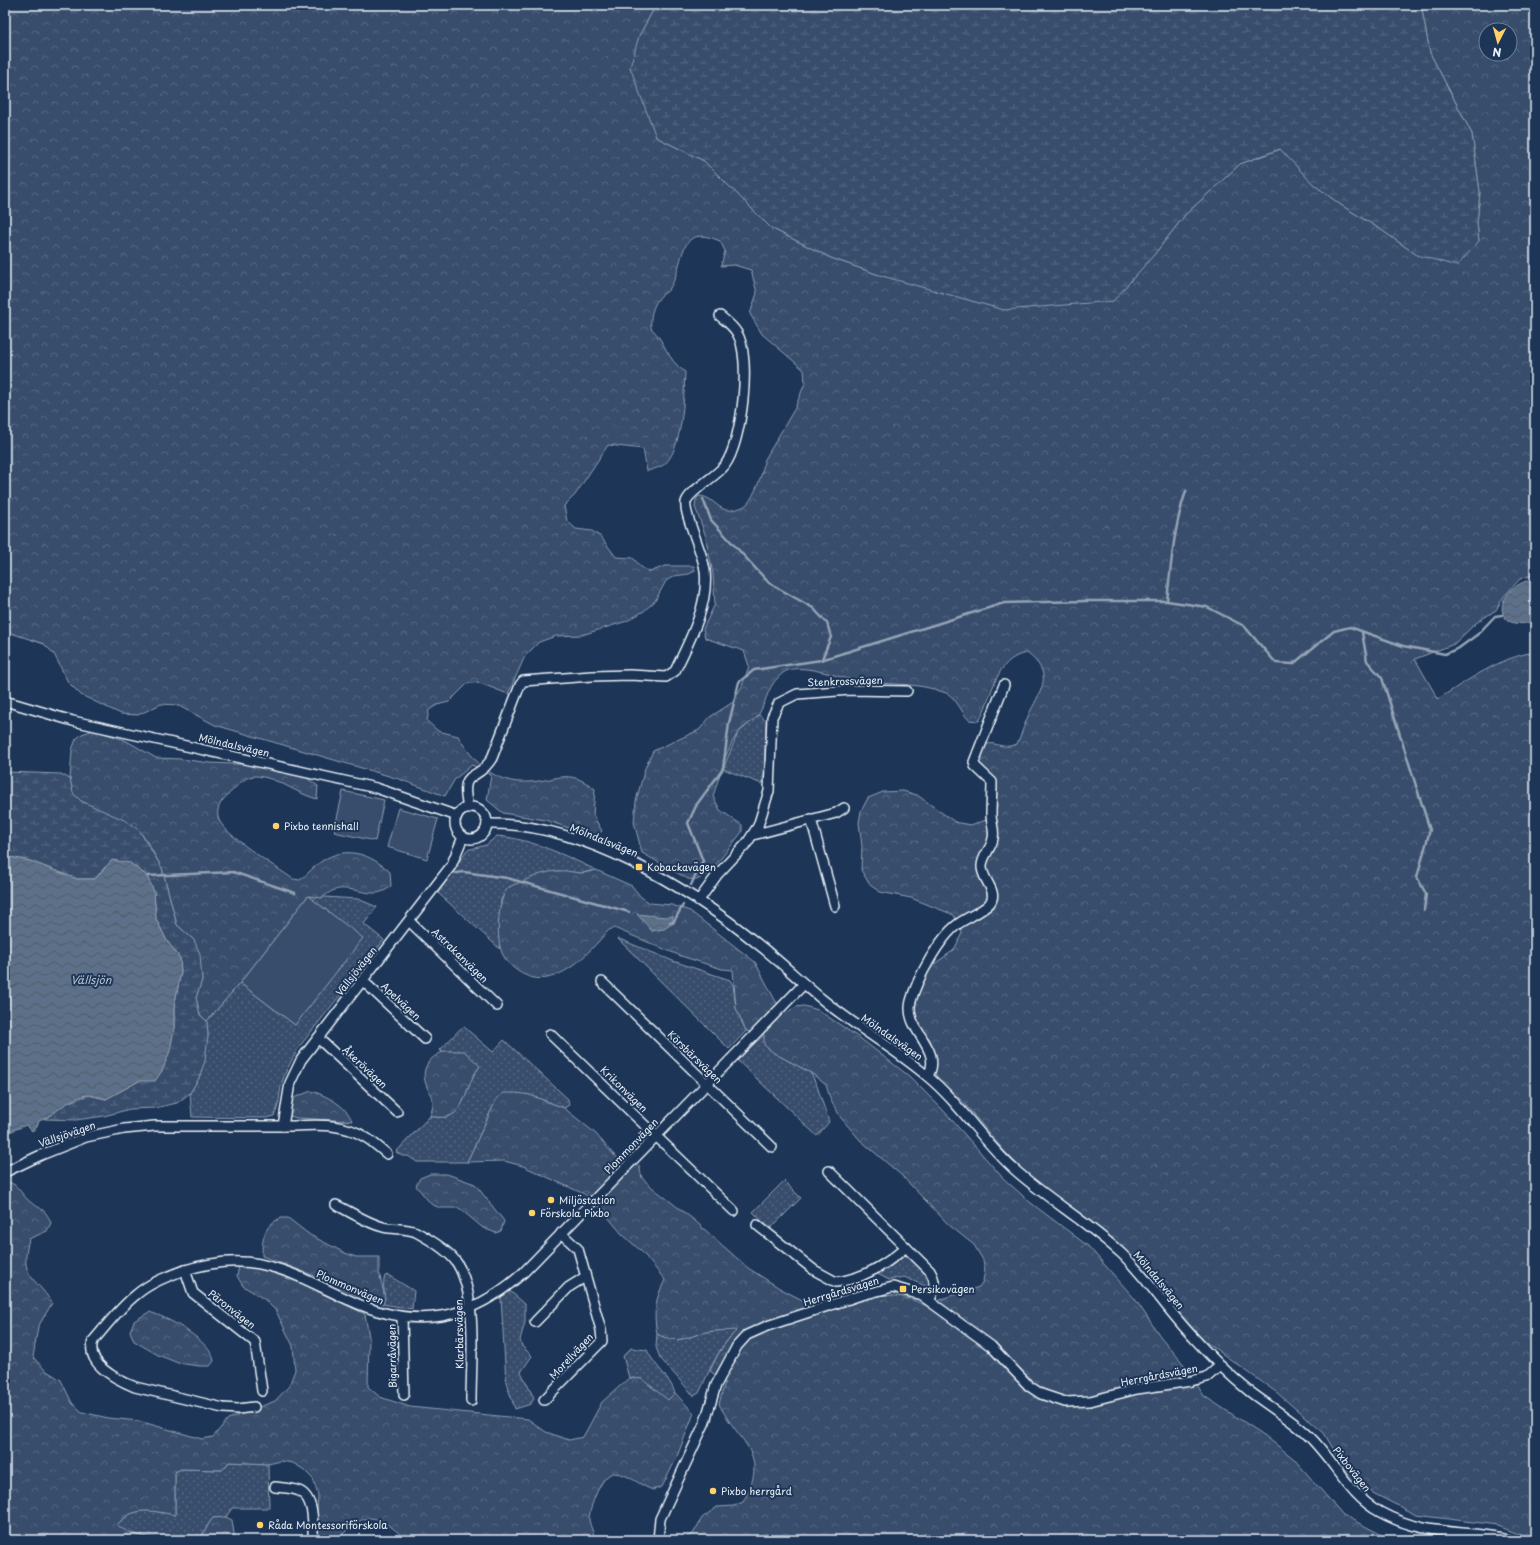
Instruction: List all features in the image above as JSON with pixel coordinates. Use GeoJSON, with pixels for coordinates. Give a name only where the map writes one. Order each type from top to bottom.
{"type":"FeatureCollection","features":[{"type":"Feature","properties":{"kind":"street"},"geometry":{"type":"LineString","coordinates":[[468,808],[465,791],[467,780],[488,765],[492,758],[520,685],[523,681],[592,676],[666,677],[675,672],[692,633],[704,597],[706,584],[702,555],[687,514],[686,503],[692,492],[709,481],[726,465],[738,431],[744,397],[744,369],[740,340],[732,326],[720,316]]}},
{"type":"Feature","properties":{"kind":"street"},"geometry":{"type":"LineString","coordinates":[[928,1076],[932,1063],[931,1056],[927,1046],[911,1019],[911,1001],[921,975],[941,944],[955,926],[986,906],[992,898],[993,893],[982,866],[991,846],[994,834],[991,814],[992,782],[975,766],[974,762],[1004,685]]}},
{"type":"Feature","properties":{"kind":"street","name":"Stenkrossvägen"},"geometry":{"type":"LineString","coordinates":[[700,900],[717,875],[753,835],[765,808],[769,790],[770,726],[774,710],[780,703],[797,694],[851,690],[907,691]]}},
{"type":"Feature","properties":{"kind":"street","name":"Mölndalsvägen"},"geometry":{"type":"LineString","coordinates":[[5,702],[73,721],[376,788],[457,816]]}},
{"type":"Feature","properties":{"kind":"street"},"geometry":{"type":"LineString","coordinates":[[468,808],[475,808],[481,811],[486,817],[487,824],[485,831],[479,837],[470,839],[463,837],[456,829],[457,816],[461,810],[468,808]]}},
{"type":"Feature","properties":{"kind":"street"},"geometry":{"type":"LineString","coordinates":[[753,835],[836,813],[844,808]]}},
{"type":"Feature","properties":{"kind":"street"},"geometry":{"type":"LineString","coordinates":[[811,819],[835,906]]}},
{"type":"Feature","properties":{"kind":"street","name":"Mölndalsvägen"},"geometry":{"type":"LineString","coordinates":[[487,824],[527,826],[560,834],[614,855],[682,889],[700,900],[761,946],[804,984],[851,1022],[928,1076],[1014,1170],[1100,1235],[1122,1254],[1136,1268],[1190,1334],[1221,1365]]}},
{"type":"Feature","properties":{"kind":"street","name":"Vällsjövägen"},"geometry":{"type":"LineString","coordinates":[[283,1126],[290,1083],[294,1071],[362,980],[451,866],[463,837]]}},
{"type":"Feature","properties":{"kind":"street","name":"Astrakanvägen"},"geometry":{"type":"LineString","coordinates":[[409,921],[497,1006]]}},
{"type":"Feature","properties":{"kind":"street","name":"Apelvägen"},"geometry":{"type":"LineString","coordinates":[[362,980],[425,1039]]}},
{"type":"Feature","properties":{"kind":"street","name":"Körsbärsvägen"},"geometry":{"type":"LineString","coordinates":[[602,982],[772,1147]]}},
{"type":"Feature","properties":{"kind":"street","name":"Plommonvägen"},"geometry":{"type":"LineString","coordinates":[[254,1407],[238,1409],[223,1408],[135,1387],[123,1382],[103,1368],[92,1354],[91,1347],[93,1341],[137,1294],[165,1278],[185,1270],[220,1262],[243,1262],[267,1265],[294,1274],[350,1301],[384,1314],[402,1317],[433,1317],[471,1308],[505,1289],[804,984]]}},
{"type":"Feature","properties":{"kind":"street","name":"Krikonvägen"},"geometry":{"type":"LineString","coordinates":[[550,1034],[734,1211]]}},
{"type":"Feature","properties":{"kind":"street","name":"Åkerövägen"},"geometry":{"type":"LineString","coordinates":[[318,1038],[397,1112]]}},
{"type":"Feature","properties":{"kind":"street","name":"Vällsjövägen"},"geometry":{"type":"LineString","coordinates":[[5,1172],[40,1155],[86,1137],[124,1129],[155,1126],[333,1125],[345,1128],[365,1137],[387,1154]]}},
{"type":"Feature","properties":{"kind":"street"},"geometry":{"type":"LineString","coordinates":[[829,1171],[924,1264],[934,1277],[934,1290],[929,1300]]}},
{"type":"Feature","properties":{"kind":"street","name":"Klarbärsvägen"},"geometry":{"type":"LineString","coordinates":[[336,1205],[383,1227],[407,1228],[416,1232],[444,1250],[456,1262],[465,1281],[471,1308],[471,1401]]}},
{"type":"Feature","properties":{"kind":"street"},"geometry":{"type":"LineString","coordinates":[[757,1225],[814,1270],[836,1282],[856,1277],[880,1267],[893,1259],[906,1247]]}},
{"type":"Feature","properties":{"kind":"street","name":"Morellvägen"},"geometry":{"type":"LineString","coordinates":[[544,1400],[602,1341],[601,1330],[578,1249],[561,1233]]}},
{"type":"Feature","properties":{"kind":"street","name":"Päronvägen"},"geometry":{"type":"LineString","coordinates":[[185,1270],[193,1293],[255,1342],[262,1391]]}},
{"type":"Feature","properties":{"kind":"street"},"geometry":{"type":"LineString","coordinates":[[535,1322],[569,1287],[585,1277]]}},
{"type":"Feature","properties":{"kind":"street","name":"Herrgårdsvägen"},"geometry":{"type":"LineString","coordinates":[[658,1540],[660,1519],[705,1422],[712,1394],[727,1362],[737,1346],[747,1335],[767,1326],[828,1305],[893,1287],[903,1289],[929,1300],[991,1346],[1029,1386],[1041,1394],[1053,1399],[1068,1402],[1090,1401],[1137,1389],[1191,1381],[1207,1377],[1221,1365]]}},
{"type":"Feature","properties":{"kind":"street","name":"Bigarråvägen"},"geometry":{"type":"LineString","coordinates":[[402,1317],[404,1395]]}},
{"type":"Feature","properties":{"kind":"street","name":"Pixbovägen"},"geometry":{"type":"LineString","coordinates":[[1221,1365],[1247,1389],[1301,1429],[1319,1445],[1358,1496],[1376,1510],[1401,1522],[1427,1530],[1512,1540]]}},
{"type":"Feature","properties":{"kind":"street"},"geometry":{"type":"LineString","coordinates":[[275,1488],[290,1489],[305,1495],[309,1503],[314,1526],[313,1540]]}},
{"type":"Feature","properties":{"kind":"green space"},"geometry":{"type":"Polygon","coordinates":[[[5,5],[656,5],[639,36],[656,137],[704,161],[771,228],[831,258],[882,276],[1153,256],[1185,215],[1240,164],[1281,149],[1313,184],[1341,205],[1380,229],[1417,255],[1479,241],[1477,223],[1480,192],[1472,134],[1430,53],[1421,5],[1535,5],[1535,574],[1520,579],[1504,596],[1496,610],[1476,623],[1454,644],[1415,659],[1438,699],[1497,664],[1535,652],[1535,1540],[1497,1525],[1416,1515],[1353,1483],[1324,1433],[1276,1392],[1203,1340],[1118,1243],[1031,1178],[1005,1152],[963,1102],[933,1074],[936,1061],[934,1049],[929,1038],[917,1027],[913,1019],[914,993],[930,967],[954,950],[962,933],[954,915],[911,898],[880,892],[870,885],[861,870],[862,846],[859,823],[861,811],[868,798],[883,792],[903,791],[917,795],[955,822],[970,825],[993,818],[989,781],[976,758],[986,745],[994,744],[1010,746],[1017,744],[1043,681],[1041,668],[1027,653],[1016,656],[1001,670],[979,721],[969,720],[950,695],[935,689],[912,685],[865,682],[808,669],[790,670],[783,673],[771,687],[757,717],[739,731],[733,741],[726,756],[713,796],[720,810],[742,825],[742,832],[710,872],[697,880],[688,879],[642,853],[634,822],[636,801],[645,768],[653,751],[699,730],[710,717],[733,702],[742,686],[749,666],[744,651],[705,638],[703,629],[715,604],[713,574],[705,534],[695,507],[696,499],[699,496],[703,496],[722,509],[726,510],[743,507],[750,501],[758,484],[764,461],[795,408],[805,383],[804,370],[762,334],[750,314],[757,293],[751,270],[734,265],[721,266],[725,251],[720,241],[706,237],[696,237],[689,241],[684,248],[675,278],[670,288],[659,298],[652,313],[651,328],[656,333],[674,362],[685,372],[681,423],[674,449],[669,459],[662,466],[647,471],[643,449],[608,445],[575,495],[564,506],[567,521],[576,529],[592,531],[601,537],[616,557],[633,558],[641,567],[650,572],[665,566],[694,566],[695,571],[689,574],[674,576],[666,581],[655,601],[644,611],[627,621],[582,635],[556,636],[539,642],[525,656],[508,694],[477,682],[468,683],[449,702],[437,705],[429,710],[427,721],[438,731],[458,736],[478,763],[496,775],[516,782],[538,781],[562,777],[577,778],[595,789],[593,815],[602,831],[596,837],[545,820],[503,813],[487,800],[491,775],[472,765],[455,779],[445,796],[399,779],[215,725],[177,705],[161,704],[138,715],[121,714],[81,695],[68,682],[54,654],[44,644],[8,632],[5,628],[5,5]]]}},
{"type":"Feature","properties":{"kind":"green space"},"geometry":{"type":"Polygon","coordinates":[[[656,5],[1421,5],[1430,53],[1472,134],[1480,192],[1477,223],[1479,241],[1457,266],[1417,255],[1380,229],[1341,205],[1313,184],[1280,149],[1240,164],[1185,215],[1153,256],[1113,301],[1004,310],[882,276],[831,258],[771,228],[704,161],[656,137],[630,67],[639,36],[656,5]]]}},
{"type":"Feature","properties":{"kind":"green space"},"geometry":{"type":"Polygon","coordinates":[[[759,715],[766,721],[764,777],[762,784],[723,769],[738,733],[759,715]]]}},
{"type":"Feature","properties":{"kind":"green space"},"geometry":{"type":"Polygon","coordinates":[[[94,730],[125,740],[156,758],[181,759],[210,763],[257,765],[300,773],[318,786],[317,799],[265,777],[249,777],[226,796],[219,805],[218,817],[221,824],[239,841],[293,879],[300,880],[319,863],[331,856],[340,853],[349,853],[366,856],[383,866],[390,872],[391,886],[379,893],[339,889],[332,891],[322,898],[308,896],[240,983],[207,1021],[200,1015],[196,998],[202,980],[194,940],[177,925],[162,868],[149,845],[139,830],[81,801],[73,793],[70,779],[72,750],[76,739],[82,734],[94,730]]]}},
{"type":"Feature","properties":{"kind":"green space"},"geometry":{"type":"Polygon","coordinates":[[[5,772],[61,774],[70,779],[73,793],[81,801],[124,820],[139,830],[162,868],[177,925],[194,940],[200,954],[202,980],[196,998],[200,1015],[207,1021],[208,1036],[205,1061],[199,1078],[190,1093],[177,1103],[155,1108],[130,1109],[104,1116],[76,1120],[45,1119],[62,1105],[88,1095],[106,1099],[139,1081],[174,1030],[174,1007],[181,972],[180,958],[167,941],[156,919],[154,892],[147,876],[130,863],[105,867],[95,879],[77,879],[30,861],[5,856],[5,772]]]}},
{"type":"Feature","properties":{"kind":"green space"},"geometry":{"type":"Polygon","coordinates":[[[343,791],[384,800],[375,841],[334,832],[343,791]]]}},
{"type":"Feature","properties":{"kind":"green space"},"geometry":{"type":"Polygon","coordinates":[[[398,808],[438,819],[427,859],[387,847],[398,808]]]}},
{"type":"Feature","properties":{"kind":"green space"},"geometry":{"type":"Polygon","coordinates":[[[497,836],[523,840],[535,844],[560,853],[596,870],[582,873],[560,871],[544,874],[509,888],[501,899],[499,923],[500,949],[438,893],[467,850],[486,845],[497,836]]]}},
{"type":"Feature","properties":{"kind":"green space"},"geometry":{"type":"Polygon","coordinates":[[[596,870],[632,886],[641,897],[650,903],[672,905],[690,911],[755,962],[775,1000],[786,1013],[796,1007],[804,1006],[818,1010],[861,1039],[909,1076],[943,1110],[1003,1178],[1031,1203],[1088,1246],[1135,1299],[1160,1336],[1186,1367],[1204,1396],[1264,1435],[1293,1458],[1343,1515],[1392,1540],[680,1540],[693,1534],[702,1518],[717,1507],[734,1506],[743,1502],[751,1485],[754,1471],[753,1460],[749,1449],[719,1404],[725,1382],[710,1371],[715,1359],[737,1330],[710,1331],[676,1340],[657,1334],[655,1319],[656,1306],[665,1280],[642,1252],[622,1234],[597,1204],[584,1194],[523,1166],[504,1161],[467,1162],[497,1098],[504,1093],[517,1093],[530,1095],[564,1108],[595,1133],[614,1155],[629,1167],[639,1165],[642,1178],[694,1220],[748,1268],[781,1289],[810,1304],[819,1314],[862,1299],[889,1295],[916,1301],[932,1309],[941,1299],[979,1287],[983,1281],[985,1270],[983,1260],[974,1245],[949,1225],[901,1175],[860,1140],[841,1118],[831,1101],[826,1085],[811,1073],[774,1053],[764,1045],[764,1035],[746,1031],[736,1008],[733,970],[722,969],[681,956],[614,928],[609,930],[589,952],[574,965],[557,975],[540,979],[533,978],[519,972],[508,962],[499,944],[498,927],[502,900],[508,888],[545,873],[565,871],[581,873],[596,870]]]}},
{"type":"Feature","properties":{"kind":"green space"},"geometry":{"type":"Polygon","coordinates":[[[308,896],[358,899],[377,907],[364,924],[384,940],[299,1047],[284,1077],[274,1116],[266,1118],[192,1117],[190,1093],[199,1078],[208,1036],[207,1021],[240,983],[295,1025],[362,938],[308,896]]]}},
{"type":"Feature","properties":{"kind":"green space"},"geometry":{"type":"Polygon","coordinates":[[[308,896],[363,938],[295,1025],[240,983],[308,896]]]}},
{"type":"Feature","properties":{"kind":"green space"},"geometry":{"type":"Polygon","coordinates":[[[617,938],[673,961],[730,980],[733,985],[736,1008],[746,1031],[729,1049],[617,938]]]}},
{"type":"Feature","properties":{"kind":"green space"},"geometry":{"type":"Polygon","coordinates":[[[463,1026],[493,1052],[504,1040],[568,1099],[569,1105],[564,1108],[530,1095],[497,1098],[467,1162],[417,1162],[408,1156],[402,1156],[396,1152],[430,1116],[443,1117],[452,1115],[458,1110],[474,1075],[480,1066],[454,1051],[442,1052],[440,1050],[463,1026]]]}},
{"type":"Feature","properties":{"kind":"green space"},"geometry":{"type":"Polygon","coordinates":[[[764,1035],[774,1053],[811,1073],[829,1122],[817,1136],[737,1060],[764,1035]]]}},
{"type":"Feature","properties":{"kind":"green space"},"geometry":{"type":"Polygon","coordinates":[[[445,1051],[464,1051],[480,1066],[474,1075],[458,1110],[452,1115],[443,1117],[430,1116],[433,1102],[425,1081],[425,1069],[430,1060],[445,1051]]]}},
{"type":"Feature","properties":{"kind":"green space"},"geometry":{"type":"Polygon","coordinates":[[[311,1091],[323,1095],[341,1106],[352,1121],[296,1118],[290,1116],[291,1099],[311,1091]]]}},
{"type":"Feature","properties":{"kind":"green space"},"geometry":{"type":"Polygon","coordinates":[[[430,1174],[447,1174],[475,1184],[504,1221],[501,1231],[496,1233],[483,1228],[459,1208],[440,1208],[431,1204],[416,1186],[420,1178],[430,1174]]]}},
{"type":"Feature","properties":{"kind":"green space"},"geometry":{"type":"Polygon","coordinates":[[[5,1181],[15,1185],[27,1199],[46,1213],[51,1223],[47,1231],[29,1239],[26,1252],[27,1269],[30,1275],[52,1303],[38,1327],[33,1357],[45,1370],[61,1380],[72,1403],[82,1412],[108,1418],[139,1421],[202,1439],[213,1437],[228,1419],[275,1401],[289,1386],[295,1370],[293,1346],[276,1311],[264,1299],[243,1286],[237,1276],[239,1266],[263,1269],[302,1284],[365,1314],[369,1337],[368,1387],[380,1397],[410,1407],[528,1419],[546,1432],[569,1440],[583,1437],[602,1402],[629,1378],[642,1379],[668,1400],[675,1393],[694,1413],[676,1459],[662,1487],[653,1490],[643,1486],[629,1477],[614,1473],[609,1475],[600,1485],[593,1501],[589,1520],[596,1540],[407,1540],[388,1525],[380,1520],[372,1518],[364,1519],[356,1523],[337,1540],[315,1540],[318,1495],[313,1479],[303,1469],[293,1463],[281,1461],[268,1464],[229,1462],[222,1470],[181,1469],[175,1472],[175,1515],[151,1511],[137,1512],[130,1514],[117,1525],[135,1534],[169,1540],[5,1540],[5,1286],[8,1276],[5,1261],[5,1181]]]}},
{"type":"Feature","properties":{"kind":"green space"},"geometry":{"type":"Polygon","coordinates":[[[784,1181],[801,1198],[770,1229],[753,1212],[784,1181]]]}},
{"type":"Feature","properties":{"kind":"green space"},"geometry":{"type":"Polygon","coordinates":[[[281,1218],[288,1218],[310,1235],[345,1253],[356,1257],[379,1257],[379,1272],[385,1298],[383,1304],[356,1295],[323,1279],[262,1256],[265,1233],[271,1224],[281,1218]]]}},
{"type":"Feature","properties":{"kind":"green space"},"geometry":{"type":"Polygon","coordinates":[[[905,1254],[914,1259],[926,1272],[929,1282],[928,1287],[904,1277],[889,1280],[874,1272],[905,1254]]]}},
{"type":"Feature","properties":{"kind":"green space"},"geometry":{"type":"Polygon","coordinates":[[[388,1275],[414,1291],[412,1309],[383,1304],[384,1280],[385,1276],[388,1275]]]}},
{"type":"Feature","properties":{"kind":"green space"},"geometry":{"type":"Polygon","coordinates":[[[510,1291],[525,1304],[525,1322],[520,1340],[522,1346],[532,1356],[521,1372],[534,1398],[531,1404],[515,1409],[506,1382],[501,1297],[510,1291]]]}},
{"type":"Feature","properties":{"kind":"green space"},"geometry":{"type":"Polygon","coordinates":[[[149,1312],[177,1324],[197,1338],[211,1353],[214,1361],[210,1366],[178,1363],[158,1355],[134,1341],[130,1331],[134,1321],[149,1312]]]}},
{"type":"Feature","properties":{"kind":"green space"},"geometry":{"type":"Polygon","coordinates":[[[738,1329],[725,1343],[711,1367],[699,1393],[694,1396],[660,1358],[656,1347],[657,1334],[676,1340],[706,1332],[738,1329]]]}},
{"type":"Feature","properties":{"kind":"green space"},"geometry":{"type":"Polygon","coordinates":[[[631,1348],[647,1350],[670,1382],[675,1393],[668,1401],[642,1379],[629,1378],[623,1356],[631,1348]]]}},
{"type":"Feature","properties":{"kind":"green space"},"geometry":{"type":"Polygon","coordinates":[[[229,1462],[268,1464],[269,1508],[232,1508],[226,1517],[213,1518],[199,1539],[191,1541],[173,1541],[141,1536],[126,1532],[117,1525],[130,1514],[137,1512],[151,1511],[175,1515],[175,1472],[181,1469],[222,1470],[229,1462]]]}},
{"type":"Feature","properties":{"kind":"green space"},"geometry":{"type":"Polygon","coordinates":[[[226,1517],[232,1520],[235,1540],[198,1540],[213,1518],[226,1517]]]}},
{"type":"Feature","properties":{"kind":"water"},"geometry":{"type":"Polygon","coordinates":[[[1535,578],[1535,621],[1522,624],[1513,623],[1506,619],[1502,606],[1510,591],[1518,585],[1535,578]]]}},
{"type":"Feature","properties":{"kind":"water","name":"Vällsjön"},"geometry":{"type":"Polygon","coordinates":[[[5,856],[30,861],[77,879],[95,879],[112,860],[130,863],[147,876],[154,892],[156,919],[167,941],[180,958],[181,972],[174,1007],[174,1030],[170,1051],[162,1071],[155,1081],[139,1081],[106,1099],[89,1095],[80,1096],[39,1121],[37,1127],[32,1131],[26,1125],[9,1132],[5,1130],[5,856]]]}},
{"type":"Feature","properties":{"kind":"water"},"geometry":{"type":"Polygon","coordinates":[[[637,914],[665,917],[673,916],[673,923],[664,929],[652,931],[637,914]]]}},
{"type":"Feature","properties":{"kind":"waterway"},"geometry":{"type":"LineString","coordinates":[[1167,601],[1176,531],[1186,491]]}},
{"type":"Feature","properties":{"kind":"waterway"},"geometry":{"type":"LineString","coordinates":[[703,499],[711,520],[769,583],[813,608],[827,623],[831,637],[822,659]]}},
{"type":"Feature","properties":{"kind":"waterway"},"geometry":{"type":"LineString","coordinates":[[700,866],[703,861],[688,823],[697,804],[723,769],[729,723],[739,682],[754,670],[821,660],[1004,603],[1167,601],[1207,607],[1244,626],[1276,663],[1293,664],[1334,631],[1350,627],[1403,646],[1445,654],[1459,648],[1478,634],[1495,616],[1502,615]]}},
{"type":"Feature","properties":{"kind":"waterway"},"geometry":{"type":"LineString","coordinates":[[1362,632],[1367,661],[1382,678],[1430,830],[1417,877],[1426,894],[1424,910]]}},
{"type":"Feature","properties":{"kind":"waterway"},"geometry":{"type":"LineString","coordinates":[[147,876],[233,872],[295,893]]}},
{"type":"Feature","properties":{"kind":"waterway"},"geometry":{"type":"LineString","coordinates":[[456,873],[464,872],[507,878],[629,912]]}},
{"type":"Feature","properties":{"kind":"waterway"},"geometry":{"type":"LineString","coordinates":[[691,885],[697,872]]}},
{"type":"Feature","properties":{"kind":"waterway"},"geometry":{"type":"LineString","coordinates":[[670,922],[673,923],[683,905]]}},
{"type":"Feature","properties":{"kind":"place","name":"Pixbo tennishall"},"geometry":{"type":"Point","coordinates":[276,826]}},
{"type":"Feature","properties":{"kind":"place","name":"Kobackavägen"},"geometry":{"type":"Point","coordinates":[639,867]}},
{"type":"Feature","properties":{"kind":"place","name":"Miljöstation"},"geometry":{"type":"Point","coordinates":[551,1200]}},
{"type":"Feature","properties":{"kind":"place","name":"Förskola Pixbo"},"geometry":{"type":"Point","coordinates":[532,1213]}},
{"type":"Feature","properties":{"kind":"place","name":"Persikovägen"},"geometry":{"type":"Point","coordinates":[903,1289]}},
{"type":"Feature","properties":{"kind":"place","name":"Pixbo herrgård"},"geometry":{"type":"Point","coordinates":[713,1491]}},
{"type":"Feature","properties":{"kind":"place","name":"Råda Montessoriförskola"},"geometry":{"type":"Point","coordinates":[260,1525]}}]}
